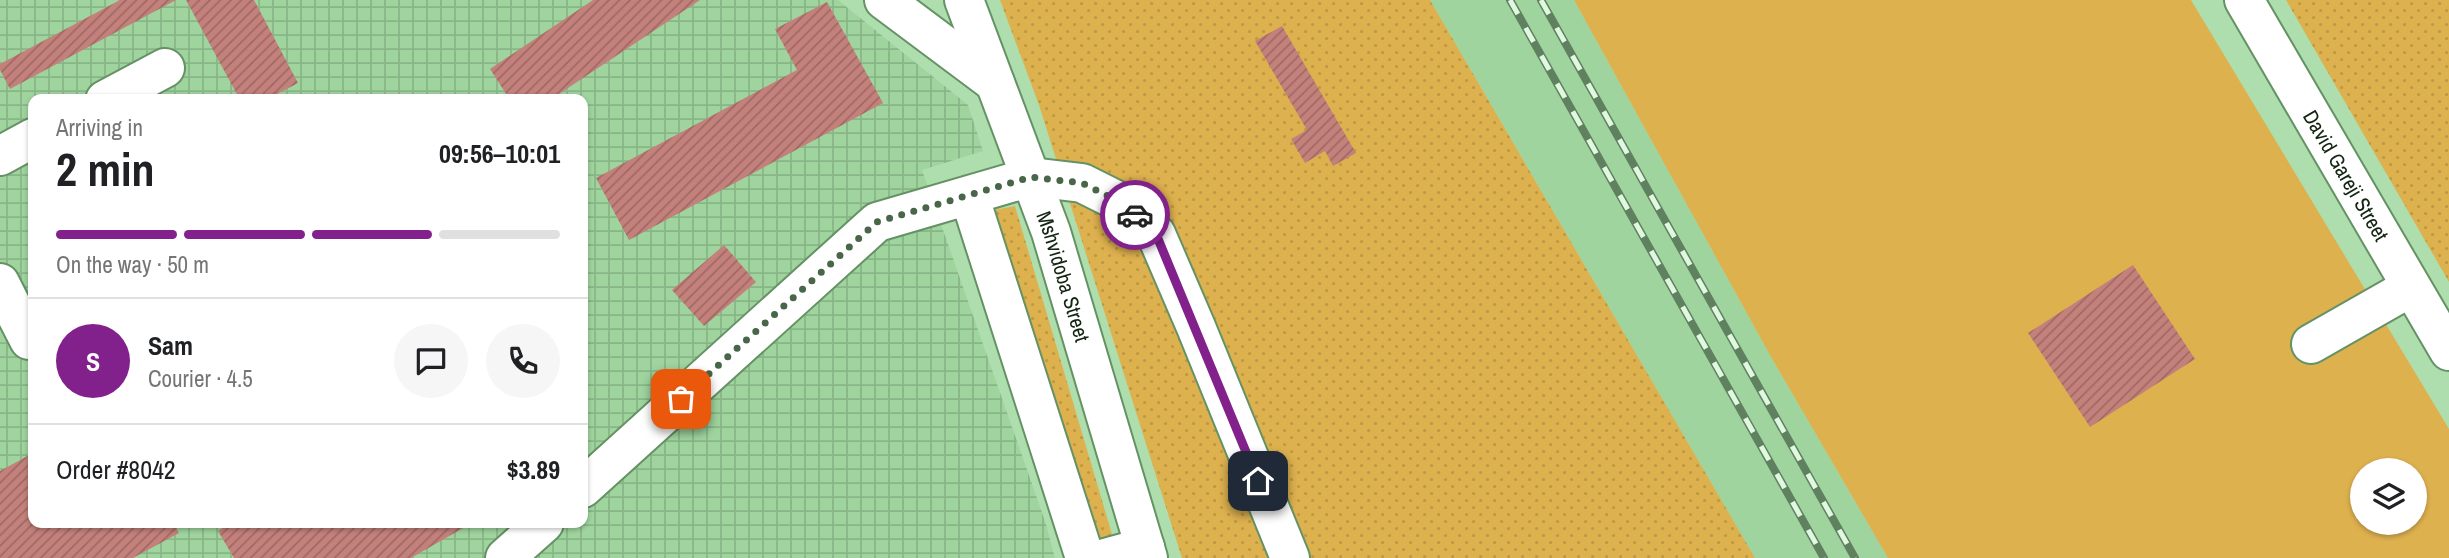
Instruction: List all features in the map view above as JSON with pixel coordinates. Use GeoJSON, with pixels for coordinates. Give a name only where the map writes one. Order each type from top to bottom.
{"type":"FeatureCollection","features":[{"type":"Feature","properties":{"kind":"main road"},"geometry":{"type":"LineString","coordinates":[[884,0],[995,83]]}},
{"type":"Feature","properties":{"kind":"main road","name":"Mshvidoba Street"},"geometry":{"type":"LineString","coordinates":[[964,0],[1051,232],[1147,552]]}},
{"type":"Feature","properties":{"kind":"main road","name":"David Gareji Street"},"geometry":{"type":"LineString","coordinates":[[2244,0],[2449,351]]}},
{"type":"Feature","properties":{"kind":"main road"},"geometry":{"type":"LineString","coordinates":[[116,94],[165,68]]}},
{"type":"Feature","properties":{"kind":"main road"},"geometry":{"type":"LineString","coordinates":[[0,156],[28,141]]}},
{"type":"Feature","properties":{"kind":"main road"},"geometry":{"type":"LineString","coordinates":[[588,483],[877,222],[1031,177],[1082,183],[1122,203],[1156,234],[1290,558]]}},
{"type":"Feature","properties":{"kind":"main road"},"geometry":{"type":"LineString","coordinates":[[969,195],[1085,558]]}},
{"type":"Feature","properties":{"kind":"main road"},"geometry":{"type":"LineString","coordinates":[[0,284],[28,339]]}},
{"type":"Feature","properties":{"kind":"main road"},"geometry":{"type":"LineString","coordinates":[[2311,344],[2411,287]]}},
{"type":"Feature","properties":{"kind":"main road"},"geometry":{"type":"LineString","coordinates":[[505,558],[538,528]]}},
{"type":"Feature","properties":{"kind":"main road"},"geometry":{"type":"LineString","coordinates":[[1105,558],[1147,552]]}},
{"type":"Feature","properties":{"kind":"shaded area"},"geometry":{"type":"Polygon","coordinates":[[[0,0],[838,0],[968,105],[983,151],[922,170],[1046,524],[1055,558],[0,558],[0,0]]]}},
{"type":"Feature","properties":{"kind":"shaded area"},"geometry":{"type":"Polygon","coordinates":[[[1000,0],[1430,0],[1755,558],[1182,558],[1039,105],[1000,0]]]}},
{"type":"Feature","properties":{"kind":"shaded area"},"geometry":{"type":"Polygon","coordinates":[[[1430,0],[1574,0],[1771,357],[1888,558],[1755,558],[1430,0]]]}},
{"type":"Feature","properties":{"kind":"shaded area"},"geometry":{"type":"Polygon","coordinates":[[[1574,0],[2191,0],[2449,429],[2449,558],[1888,558],[1771,357],[1574,0]]]}},
{"type":"Feature","properties":{"kind":"shaded area"},"geometry":{"type":"Polygon","coordinates":[[[2286,0],[2449,0],[2449,282],[2286,0]]]}},
{"type":"Feature","properties":{"kind":"shaded area"},"geometry":{"type":"Polygon","coordinates":[[[1015,206],[1119,558],[1099,558],[994,210],[1015,206]]]}},
{"type":"Feature","properties":{"kind":"building"},"geometry":{"type":"Polygon","coordinates":[[[120,0],[176,0],[10,89],[0,70],[0,64],[120,0]]]}},
{"type":"Feature","properties":{"kind":"building"},"geometry":{"type":"Polygon","coordinates":[[[186,0],[254,0],[298,83],[277,94],[237,94],[186,0]]]}},
{"type":"Feature","properties":{"kind":"building"},"geometry":{"type":"Polygon","coordinates":[[[593,0],[700,0],[559,94],[506,94],[490,69],[593,0]]]}},
{"type":"Feature","properties":{"kind":"building"},"geometry":{"type":"Polygon","coordinates":[[[827,2],[883,103],[629,240],[596,178],[797,70],[775,29],[827,2]]]}},
{"type":"Feature","properties":{"kind":"building"},"geometry":{"type":"Polygon","coordinates":[[[1282,26],[1356,153],[1333,166],[1325,151],[1305,163],[1291,139],[1307,130],[1255,41],[1282,26]]]}},
{"type":"Feature","properties":{"kind":"building"},"geometry":{"type":"Polygon","coordinates":[[[724,245],[756,282],[704,326],[672,290],[724,245]]]}},
{"type":"Feature","properties":{"kind":"building"},"geometry":{"type":"Polygon","coordinates":[[[2133,265],[2195,359],[2090,427],[2028,333],[2133,265]]]}},
{"type":"Feature","properties":{"kind":"building"},"geometry":{"type":"Polygon","coordinates":[[[28,456],[28,528],[176,528],[179,533],[133,558],[0,558],[0,471],[28,456]]]}},
{"type":"Feature","properties":{"kind":"building"},"geometry":{"type":"Polygon","coordinates":[[[223,528],[463,528],[411,558],[234,558],[218,531],[223,528]]]}},
{"type":"Feature","properties":{"kind":"railway"},"geometry":{"type":"LineString","coordinates":[[1510,0],[1824,558]]}},
{"type":"Feature","properties":{"kind":"railway"},"geometry":{"type":"LineString","coordinates":[[1541,0],[1855,558]]}},
{"type":"Feature","properties":{"kind":"way so far"},"geometry":{"type":"LineString","coordinates":[[681,399],[877,222],[1031,177],[1082,183],[1122,203],[1135,215]]}},
{"type":"Feature","properties":{"kind":"route"},"geometry":{"type":"LineString","coordinates":[[1135,215],[1156,234],[1258,481]]}}]}
